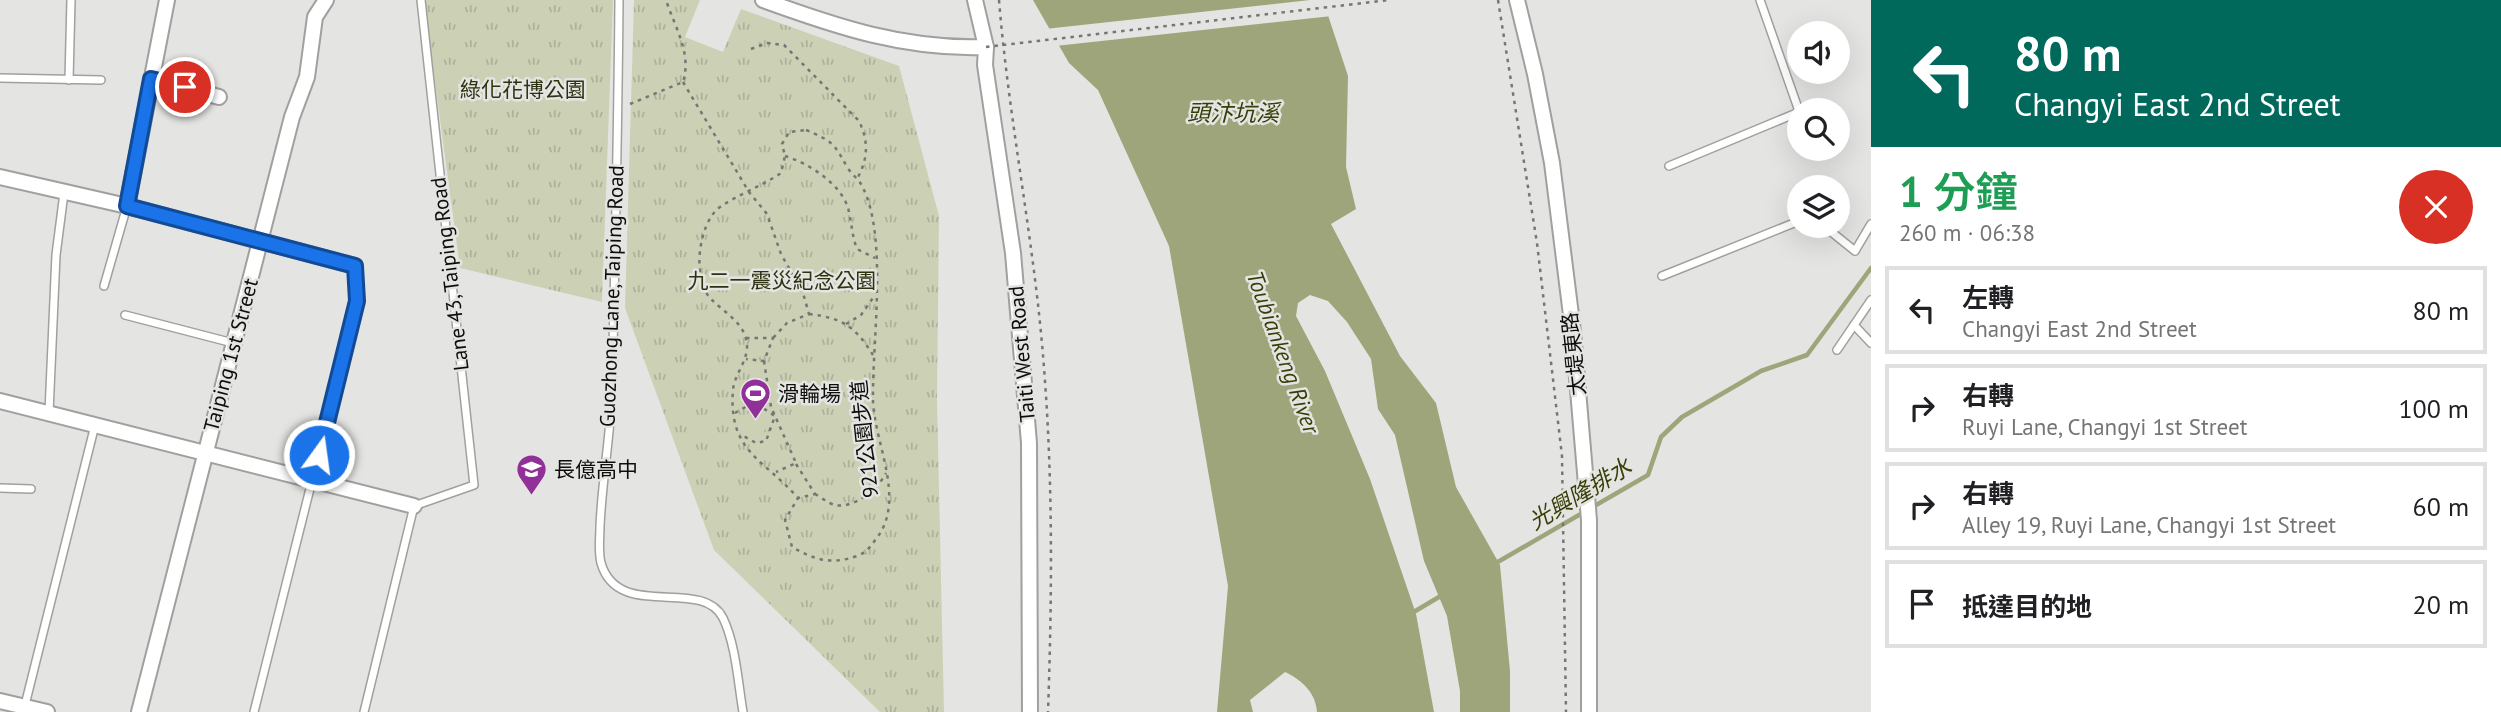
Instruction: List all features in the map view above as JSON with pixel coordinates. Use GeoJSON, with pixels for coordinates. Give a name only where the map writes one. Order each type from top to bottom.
{"type":"FeatureCollection","features":[{"type":"Feature","properties":{"kind":"street"},"geometry":{"type":"LineString","coordinates":[[127,206],[166,0]]}},
{"type":"Feature","properties":{"kind":"street","name":"Taiping 1st Street"},"geometry":{"type":"LineString","coordinates":[[139,712],[292,117],[307,77],[316,17],[326,0]]}},
{"type":"Feature","properties":{"kind":"street"},"geometry":{"type":"LineString","coordinates":[[763,0],[842,29],[882,40],[953,49],[986,47]]}},
{"type":"Feature","properties":{"kind":"street","name":"Taiti West Road"},"geometry":{"type":"LineString","coordinates":[[975,0],[986,47],[985,65],[1013,253],[1029,443],[1030,712]]}},
{"type":"Feature","properties":{"kind":"street","name":"太堤東路"},"geometry":{"type":"LineString","coordinates":[[1517,0],[1552,163],[1573,331],[1589,520],[1589,712]]}},
{"type":"Feature","properties":{"kind":"street"},"geometry":{"type":"LineString","coordinates":[[151,79],[219,97]]}},
{"type":"Feature","properties":{"kind":"street"},"geometry":{"type":"LineString","coordinates":[[0,177],[260,239],[355,266]]}},
{"type":"Feature","properties":{"kind":"street"},"geometry":{"type":"LineString","coordinates":[[0,401],[414,506]]}},
{"type":"Feature","properties":{"kind":"street"},"geometry":{"type":"LineString","coordinates":[[0,701],[24,709],[47,712]]}},
{"type":"Feature","properties":{"kind":"lane"},"geometry":{"type":"LineString","coordinates":[[69,80],[71,0]]}},
{"type":"Feature","properties":{"kind":"lane","name":"Lane 43, Taiping Road"},"geometry":{"type":"LineString","coordinates":[[414,506],[474,485],[421,0]]}},
{"type":"Feature","properties":{"kind":"lane","name":"Guozhong Lane, Taiping Road"},"geometry":{"type":"LineString","coordinates":[[619,0],[620,108],[615,175],[612,396],[601,497],[602,564],[616,587],[628,593],[694,600],[714,608],[723,617],[730,640],[743,712]]}},
{"type":"Feature","properties":{"kind":"lane"},"geometry":{"type":"LineString","coordinates":[[1760,0],[1794,98]]}},
{"type":"Feature","properties":{"kind":"lane"},"geometry":{"type":"LineString","coordinates":[[0,78],[101,80]]}},
{"type":"Feature","properties":{"kind":"lane"},"geometry":{"type":"LineString","coordinates":[[1670,166],[1787,117]]}},
{"type":"Feature","properties":{"kind":"lane"},"geometry":{"type":"LineString","coordinates":[[49,412],[56,255],[64,192]]}},
{"type":"Feature","properties":{"kind":"lane"},"geometry":{"type":"LineString","coordinates":[[104,286],[122,213],[127,206]]}},
{"type":"Feature","properties":{"kind":"lane"},"geometry":{"type":"LineString","coordinates":[[1839,238],[1855,251],[1871,224]]}},
{"type":"Feature","properties":{"kind":"lane"},"geometry":{"type":"LineString","coordinates":[[1662,276],[1787,226]]}},
{"type":"Feature","properties":{"kind":"lane"},"geometry":{"type":"LineString","coordinates":[[254,712],[357,301],[355,266]]}},
{"type":"Feature","properties":{"kind":"lane"},"geometry":{"type":"LineString","coordinates":[[1837,350],[1871,300]]}},
{"type":"Feature","properties":{"kind":"lane"},"geometry":{"type":"LineString","coordinates":[[125,314],[233,344]]}},
{"type":"Feature","properties":{"kind":"lane"},"geometry":{"type":"LineString","coordinates":[[1854,325],[1871,343]]}},
{"type":"Feature","properties":{"kind":"lane"},"geometry":{"type":"LineString","coordinates":[[24,709],[95,424]]}},
{"type":"Feature","properties":{"kind":"lane"},"geometry":{"type":"LineString","coordinates":[[0,488],[31,489]]}},
{"type":"Feature","properties":{"kind":"lane"},"geometry":{"type":"LineString","coordinates":[[364,712],[414,506]]}},
{"type":"Feature","properties":{"kind":"path"},"geometry":{"type":"LineString","coordinates":[[620,108],[683,82],[688,67],[685,49],[666,0]]}},
{"type":"Feature","properties":{"kind":"path"},"geometry":{"type":"LineString","coordinates":[[999,0],[1004,67]]}},
{"type":"Feature","properties":{"kind":"path"},"geometry":{"type":"LineString","coordinates":[[986,47],[1389,0]]}},
{"type":"Feature","properties":{"kind":"path"},"geometry":{"type":"LineString","coordinates":[[1498,0],[1537,243],[1562,456],[1566,712]]}},
{"type":"Feature","properties":{"kind":"path"},"geometry":{"type":"LineString","coordinates":[[751,49],[767,43],[784,45],[859,121],[866,136],[867,149],[857,179]]}},
{"type":"Feature","properties":{"kind":"path"},"geometry":{"type":"LineString","coordinates":[[683,82],[749,192],[767,214],[786,264],[803,293],[809,314]]}},
{"type":"Feature","properties":{"kind":"path","name":"921公園步道"},"geometry":{"type":"LineString","coordinates":[[746,338],[733,318],[708,297],[699,276],[699,256],[704,237],[718,209],[781,173],[785,156],[782,144],[789,132],[806,130],[839,148],[866,197],[876,258],[873,404],[889,492],[883,530],[863,554],[842,562],[813,559],[792,547],[785,520],[798,498]]}},
{"type":"Feature","properties":{"kind":"path"},"geometry":{"type":"LineString","coordinates":[[785,156],[802,162],[832,186],[849,210],[851,234],[857,249],[876,258]]}},
{"type":"Feature","properties":{"kind":"path"},"geometry":{"type":"LineString","coordinates":[[876,293],[861,315],[846,324],[835,317],[809,314],[787,323],[773,338],[764,361],[775,416],[796,463],[815,494],[836,505],[855,502],[873,490],[886,473]]}},
{"type":"Feature","properties":{"kind":"path","name":"921公園步道"},"geometry":{"type":"LineString","coordinates":[[846,324],[874,355]]}},
{"type":"Feature","properties":{"kind":"path"},"geometry":{"type":"LineString","coordinates":[[773,338],[746,338],[748,346],[733,388],[734,413],[739,433],[742,443],[754,460],[775,472],[798,498],[815,494]]}},
{"type":"Feature","properties":{"kind":"path"},"geometry":{"type":"LineString","coordinates":[[744,359],[764,361]]}},
{"type":"Feature","properties":{"kind":"path"},"geometry":{"type":"LineString","coordinates":[[734,413],[754,402],[775,416]]}},
{"type":"Feature","properties":{"kind":"path"},"geometry":{"type":"LineString","coordinates":[[739,433],[756,443],[766,442],[775,416]]}},
{"type":"Feature","properties":{"kind":"path"},"geometry":{"type":"LineString","coordinates":[[775,472],[796,463]]}},
{"type":"Feature","properties":{"kind":"green space","name":"綠化花博公園"},"geometry":{"type":"Polygon","coordinates":[[[424,0],[613,0],[602,302],[460,268],[424,0]]]}},
{"type":"Feature","properties":{"kind":"green space","name":"九二一震災紀念公園"},"geometry":{"type":"Polygon","coordinates":[[[634,0],[700,0],[685,37],[723,52],[741,9],[899,66],[939,216],[937,400],[944,712],[880,712],[714,550],[625,308],[634,0]]]}},
{"type":"Feature","properties":{"kind":"green space","name":"滑輪場"},"geometry":{"type":"Polygon","coordinates":[[[755,411],[766,418],[767,423],[760,434],[755,435],[744,428],[743,423],[750,412],[755,411]]]}},
{"type":"Feature","properties":{"kind":"water","name":"頭汴坑溪"},"geometry":{"type":"Polygon","coordinates":[[[1033,0],[1323,0],[1348,76],[1346,167],[1356,209],[1331,224],[1400,356],[1436,403],[1456,487],[1500,565],[1510,671],[1510,712],[1460,712],[1460,691],[1447,616],[1424,561],[1395,435],[1378,409],[1371,359],[1347,322],[1328,301],[1310,295],[1298,303],[1296,316],[1325,371],[1370,479],[1416,614],[1434,712],[1317,712],[1314,699],[1307,688],[1285,672],[1250,700],[1253,712],[1217,712],[1228,586],[1169,246],[1098,90],[1069,63],[1033,0]]]}},
{"type":"Feature","properties":{"kind":"pier"},"geometry":{"type":"Polygon","coordinates":[[[1327,0],[1332,16],[1055,46],[1045,29],[1327,0]]]}},
{"type":"Feature","properties":{"kind":"waterway","name":"光興隆排水"},"geometry":{"type":"LineString","coordinates":[[1496,563],[1648,475],[1661,437],[1682,417],[1761,371],[1807,355],[1871,268]]}},
{"type":"Feature","properties":{"kind":"waterway","name":"光興隆排水"},"geometry":{"type":"LineString","coordinates":[[1412,613],[1444,594]]}},
{"type":"Feature","properties":{"kind":"place","name":"滑輪場"},"geometry":{"type":"Point","coordinates":[755,421]}},
{"type":"Feature","properties":{"kind":"place","name":"長億高中"},"geometry":{"type":"Point","coordinates":[531,497]}},
{"type":"Feature","properties":{"kind":"route"},"geometry":{"type":"LineString","coordinates":[[185,87],[151,79],[127,206],[355,266],[358,281],[357,301],[319,455]]}},
{"type":"Feature","properties":{"kind":"water label","name":"Toubiankeng River"},"geometry":{"type":"Point","coordinates":[1283,352]}}]}
